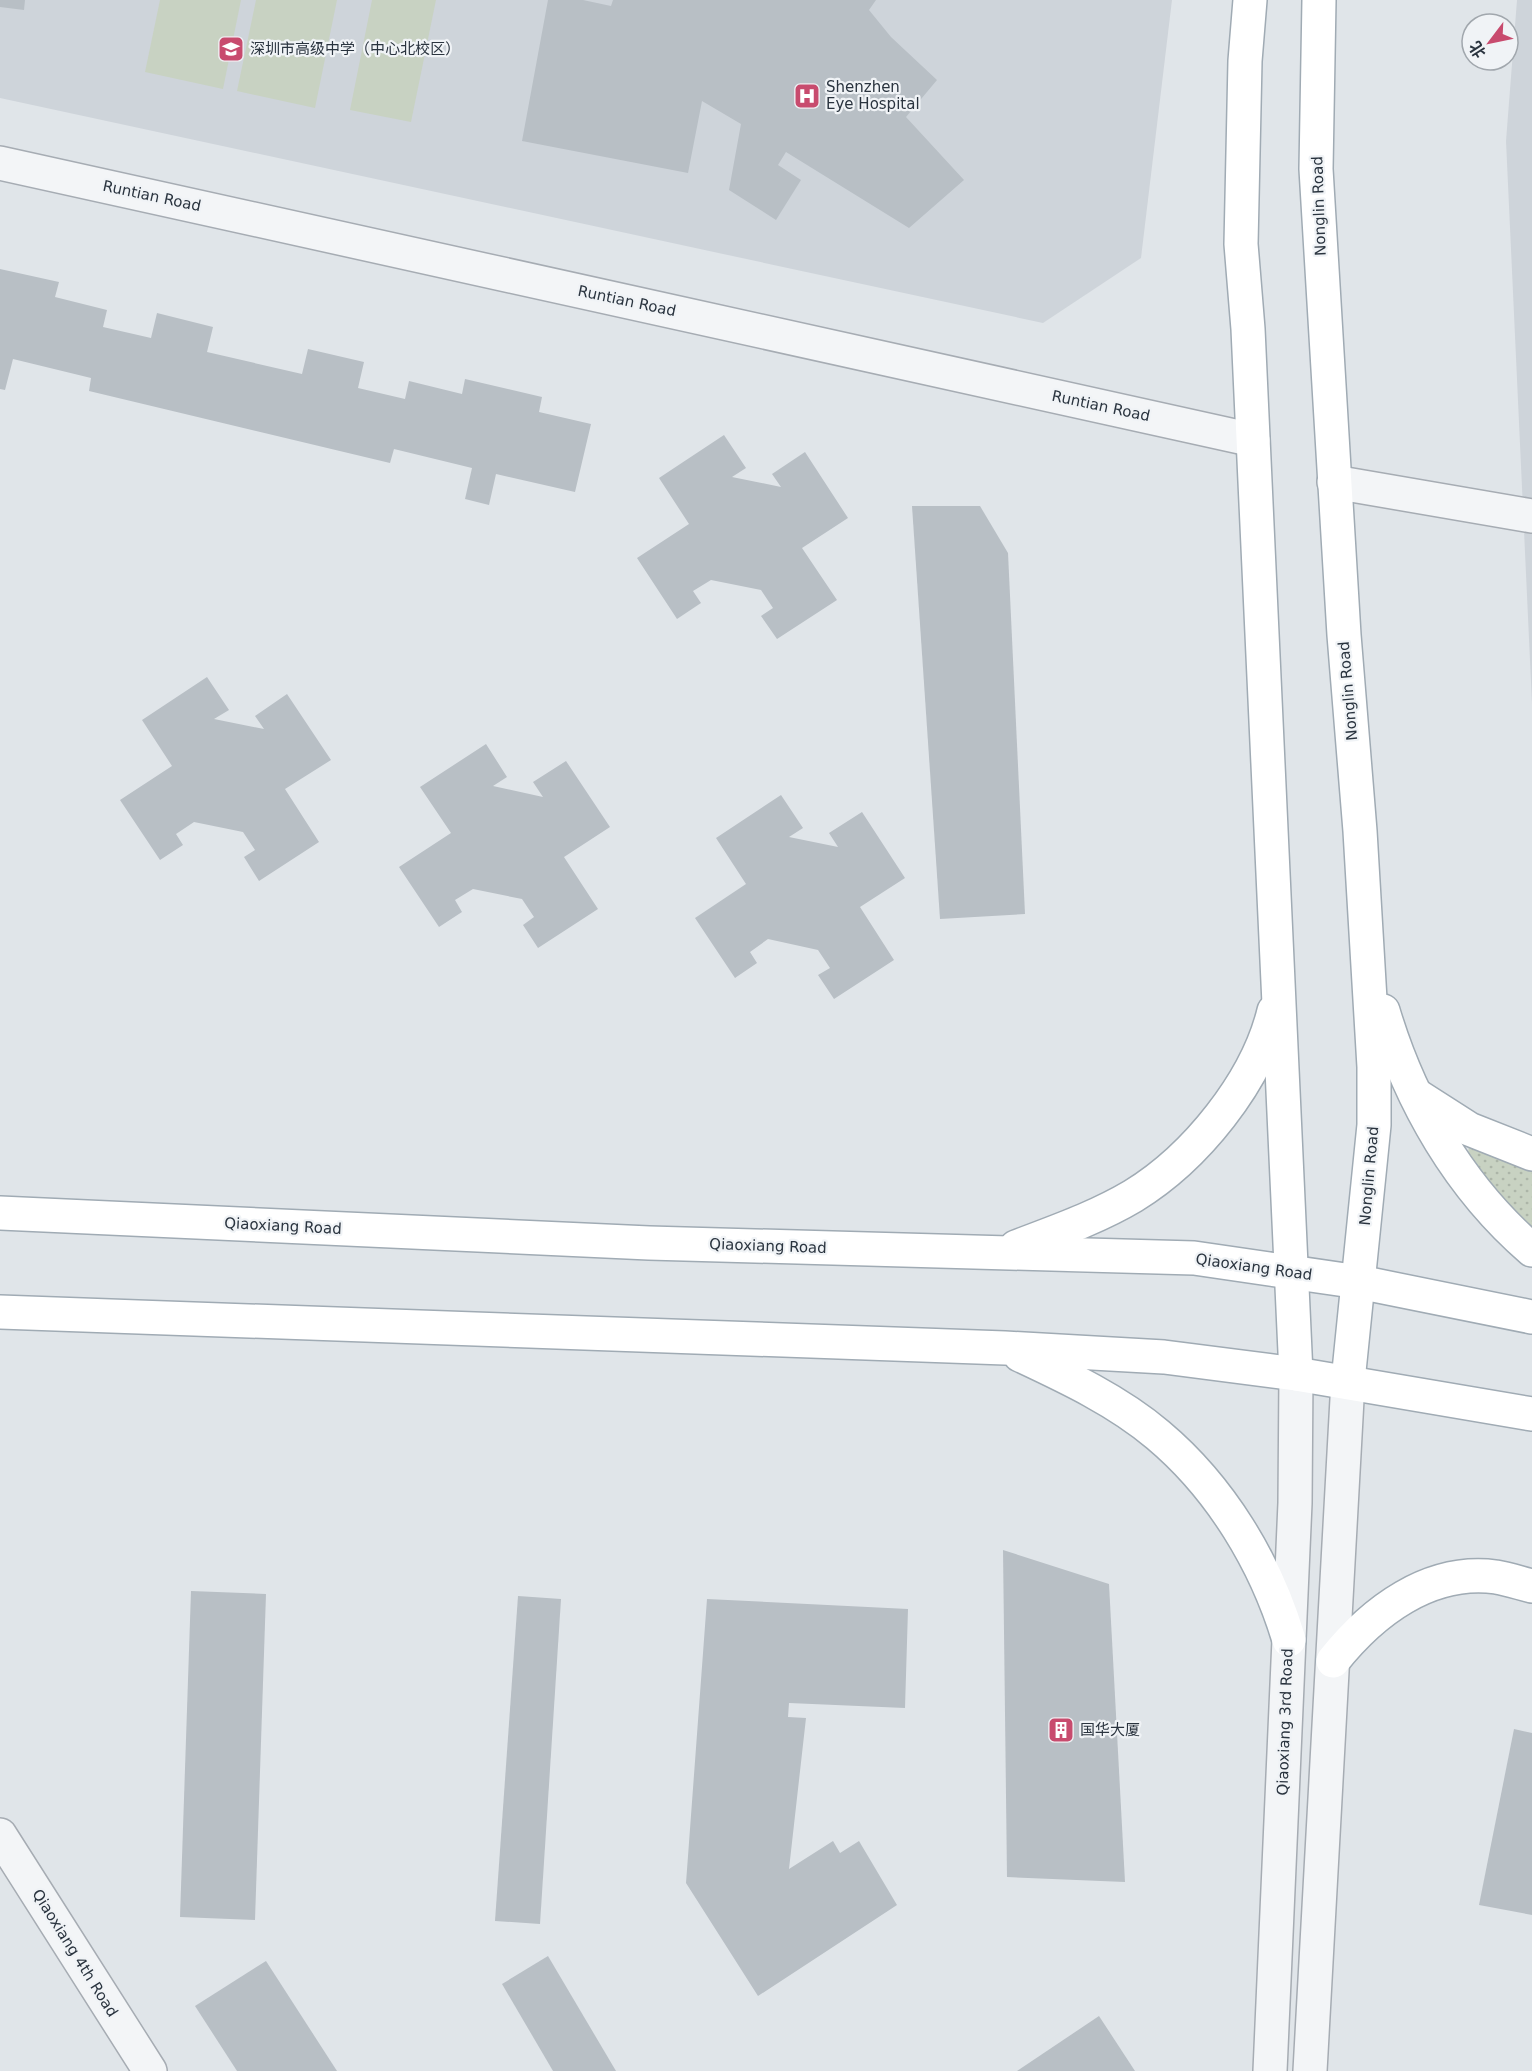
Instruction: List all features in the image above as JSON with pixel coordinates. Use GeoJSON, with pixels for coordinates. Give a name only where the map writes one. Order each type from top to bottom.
{"type":"FeatureCollection","features":[{"type":"Feature","properties":{"kind":"main road"},"geometry":{"type":"LineString","coordinates":[[1250,0],[1245,61],[1241,244],[1253,440],[1296,1374]]}},
{"type":"Feature","properties":{"kind":"main road","name":"Nonglin Road"},"geometry":{"type":"LineString","coordinates":[[1319,0],[1317,169],[1334,482],[1374,1067],[1374,1125],[1347,1381]]}},
{"type":"Feature","properties":{"kind":"main road"},"geometry":{"type":"LineString","coordinates":[[1367,944],[1392,1041],[1415,1094],[1454,1165],[1510,1231],[1532,1251]]}},
{"type":"Feature","properties":{"kind":"main road"},"geometry":{"type":"LineString","coordinates":[[1000,1253],[1082,1221],[1134,1196],[1188,1151],[1231,1102],[1256,1059],[1270,1027],[1278,977]]}},
{"type":"Feature","properties":{"kind":"main road"},"geometry":{"type":"LineString","coordinates":[[1415,1094],[1469,1129],[1532,1154]]}},
{"type":"Feature","properties":{"kind":"main road","name":"Qiaoxiang Road"},"geometry":{"type":"LineString","coordinates":[[0,1213],[637,1242],[1194,1258],[1359,1282],[1532,1317]]}},
{"type":"Feature","properties":{"kind":"main road"},"geometry":{"type":"LineString","coordinates":[[0,1312],[1005,1348],[1164,1357],[1347,1381],[1532,1414]]}},
{"type":"Feature","properties":{"kind":"main road"},"geometry":{"type":"LineString","coordinates":[[1005,1348],[1065,1377],[1112,1404],[1157,1434],[1184,1459],[1231,1518],[1252,1551],[1280,1609],[1289,1640]]}},
{"type":"Feature","properties":{"kind":"main road"},"geometry":{"type":"LineString","coordinates":[[1333,1661],[1352,1636],[1383,1609],[1428,1586],[1459,1577],[1494,1577],[1532,1586]]}},
{"type":"Feature","properties":{"kind":"street","name":"Runtian Road"},"geometry":{"type":"LineString","coordinates":[[0,163],[1253,440]]}},
{"type":"Feature","properties":{"kind":"street"},"geometry":{"type":"LineString","coordinates":[[1334,482],[1532,516]]}},
{"type":"Feature","properties":{"kind":"street","name":"Qiaoxiang 3rd Road"},"geometry":{"type":"LineString","coordinates":[[1270,2071],[1295,1503],[1296,1374]]}},
{"type":"Feature","properties":{"kind":"street"},"geometry":{"type":"LineString","coordinates":[[1305,2068],[1333,1661],[1347,1381]]}},
{"type":"Feature","properties":{"kind":"street","name":"Qiaoxiang 4th Road"},"geometry":{"type":"LineString","coordinates":[[0,1835],[150,2071]]}},
{"type":"Feature","properties":{"kind":"shaded area","name":"Shenzhen Eye Hospital"},"geometry":{"type":"Polygon","coordinates":[[[0,0],[1172,0],[1141,258],[1043,323],[0,98],[0,0]]]}},
{"type":"Feature","properties":{"kind":"shaded area"},"geometry":{"type":"Polygon","coordinates":[[[1517,0],[1532,0],[1532,704],[1506,141],[1511,72],[1520,72],[1520,12],[1516,12],[1517,0]]]}},
{"type":"Feature","properties":{"kind":"green space"},"geometry":{"type":"Polygon","coordinates":[[[160,0],[241,0],[223,89],[145,72],[160,0]]]}},
{"type":"Feature","properties":{"kind":"green space"},"geometry":{"type":"Polygon","coordinates":[[[256,0],[337,0],[315,108],[237,91],[256,0]]]}},
{"type":"Feature","properties":{"kind":"green space"},"geometry":{"type":"Polygon","coordinates":[[[372,0],[436,0],[411,122],[350,110],[372,0]]]}},
{"type":"Feature","properties":{"kind":"green space"},"geometry":{"type":"Polygon","coordinates":[[[1469,1140],[1532,1167],[1532,1232],[1468,1158],[1469,1140]]]}},
{"type":"Feature","properties":{"kind":"building"},"geometry":{"type":"Polygon","coordinates":[[[0,0],[25,0],[24,10],[0,7],[0,0]]]}},
{"type":"Feature","properties":{"kind":"building"},"geometry":{"type":"Polygon","coordinates":[[[548,0],[583,0],[611,6],[613,0],[876,0],[869,10],[891,37],[937,80],[906,117],[964,180],[909,228],[786,152],[778,165],[801,180],[776,220],[729,190],[741,124],[702,101],[688,173],[522,141],[548,0]]]}},
{"type":"Feature","properties":{"kind":"building"},"geometry":{"type":"Polygon","coordinates":[[[0,269],[59,282],[55,297],[107,310],[103,327],[151,338],[157,313],[213,327],[207,352],[302,374],[308,349],[364,362],[358,388],[405,399],[409,381],[462,394],[465,379],[542,397],[539,412],[591,424],[575,492],[496,474],[489,505],[465,499],[472,468],[394,449],[390,463],[89,391],[91,378],[13,359],[5,390],[0,389],[0,269]]]}},
{"type":"Feature","properties":{"kind":"building"},"geometry":{"type":"Polygon","coordinates":[[[724,435],[746,468],[732,477],[781,487],[772,474],[805,452],[848,518],[802,548],[837,600],[777,639],[761,616],[773,608],[761,590],[711,580],[693,591],[701,603],[677,619],[637,558],[689,524],[659,478],[724,435]]]}},
{"type":"Feature","properties":{"kind":"building"},"geometry":{"type":"Polygon","coordinates":[[[912,506],[980,506],[1008,553],[1025,914],[940,919],[912,506]]]}},
{"type":"Feature","properties":{"kind":"building"},"geometry":{"type":"Polygon","coordinates":[[[207,677],[229,710],[214,719],[264,729],[255,716],[287,694],[331,760],[285,789],[319,842],[259,881],[244,857],[255,850],[243,832],[194,822],[176,834],[183,845],[160,860],[120,800],[172,766],[142,720],[207,677]]]}},
{"type":"Feature","properties":{"kind":"building"},"geometry":{"type":"Polygon","coordinates":[[[486,744],[507,777],[493,786],[543,797],[533,782],[566,761],[610,827],[564,857],[598,909],[538,948],[523,925],[534,917],[522,899],[473,889],[455,900],[462,912],[439,927],[399,867],[451,833],[420,787],[486,744]]]}},
{"type":"Feature","properties":{"kind":"building"},"geometry":{"type":"Polygon","coordinates":[[[781,795],[803,828],[789,837],[838,847],[829,833],[862,812],[905,878],[860,907],[894,960],[834,999],[818,975],[830,968],[818,950],[768,939],[750,952],[757,963],[735,978],[695,918],[746,884],[716,838],[781,795]]]}},
{"type":"Feature","properties":{"kind":"building","name":"国华大厦"},"geometry":{"type":"Polygon","coordinates":[[[1003,1550],[1109,1584],[1125,1882],[1007,1877],[1003,1550]]]}},
{"type":"Feature","properties":{"kind":"building"},"geometry":{"type":"Polygon","coordinates":[[[191,1591],[266,1594],[255,1920],[180,1917],[191,1591]]]}},
{"type":"Feature","properties":{"kind":"building"},"geometry":{"type":"Polygon","coordinates":[[[518,1596],[561,1599],[540,1924],[495,1921],[518,1596]]]}},
{"type":"Feature","properties":{"kind":"building"},"geometry":{"type":"Polygon","coordinates":[[[707,1599],[908,1609],[905,1708],[789,1703],[788,1717],[806,1718],[789,1869],[833,1841],[840,1853],[859,1841],[897,1905],[758,1996],[686,1883],[707,1599]]]}},
{"type":"Feature","properties":{"kind":"building"},"geometry":{"type":"Polygon","coordinates":[[[1514,1729],[1532,1733],[1532,1915],[1479,1905],[1514,1729]]]}},
{"type":"Feature","properties":{"kind":"building"},"geometry":{"type":"Polygon","coordinates":[[[548,1956],[616,2071],[553,2071],[502,1984],[548,1956]]]}},
{"type":"Feature","properties":{"kind":"building"},"geometry":{"type":"Polygon","coordinates":[[[266,1961],[337,2071],[237,2071],[195,2006],[266,1961]]]}},
{"type":"Feature","properties":{"kind":"building"},"geometry":{"type":"Polygon","coordinates":[[[1099,2016],[1135,2071],[1017,2071],[1099,2016]]]}},
{"type":"Feature","properties":{"kind":"place","name":"深圳市高级中学（中心北校区）"},"geometry":{"type":"Point","coordinates":[231,49]}},
{"type":"Feature","properties":{"kind":"place","name":"Shenzhen Eye Hospital"},"geometry":{"type":"Point","coordinates":[807,96]}},
{"type":"Feature","properties":{"kind":"place","name":"国华大厦"},"geometry":{"type":"Point","coordinates":[1061,1730]}}]}
